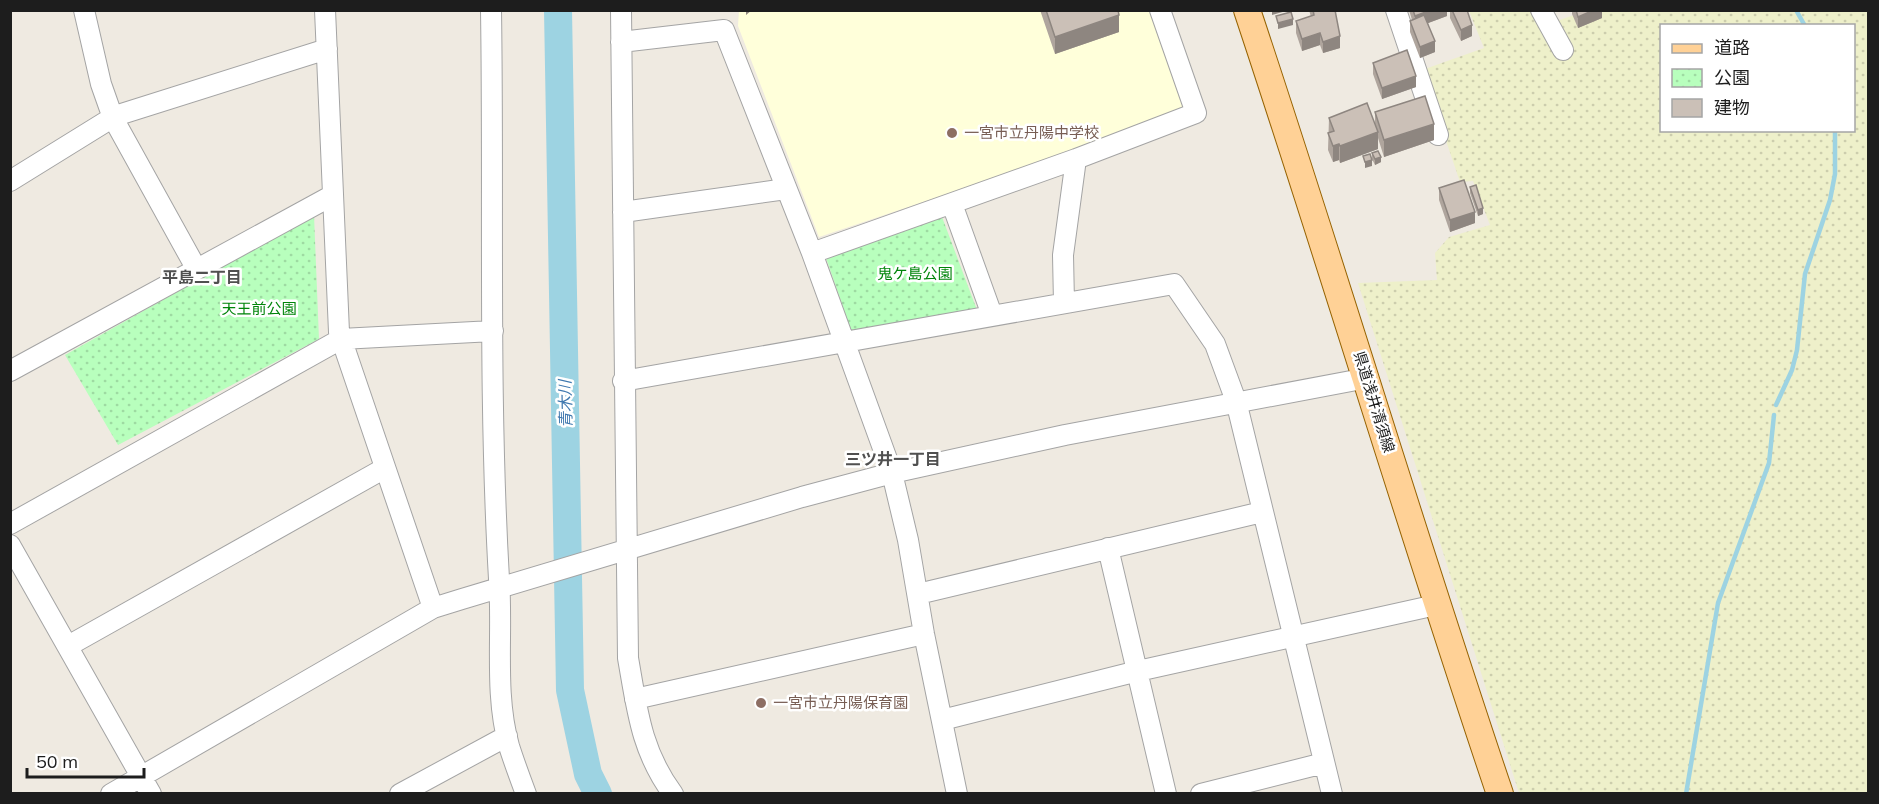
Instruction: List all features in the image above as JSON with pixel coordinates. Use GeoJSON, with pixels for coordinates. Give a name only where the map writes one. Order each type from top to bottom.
{"type":"FeatureCollection","features":[{"type":"Feature","properties":{"kind":"main road","name":"県道浅井清須線"},"geometry":{"type":"LineString","coordinates":[[1247,10],[1367,378],[1437,605],[1500,794]]}},
{"type":"Feature","properties":{"kind":"street"},"geometry":{"type":"LineString","coordinates":[[84,10],[101,84],[113,118],[196,268]]}},
{"type":"Feature","properties":{"kind":"street"},"geometry":{"type":"LineString","coordinates":[[325,10],[341,339],[433,608]]}},
{"type":"Feature","properties":{"kind":"street"},"geometry":{"type":"LineString","coordinates":[[491,10],[493,473],[506,586],[500,655],[507,736],[526,794]]}},
{"type":"Feature","properties":{"kind":"street"},"geometry":{"type":"LineString","coordinates":[[621,10],[623,381],[616,553],[628,658],[643,736],[656,771],[673,794]]}},
{"type":"Feature","properties":{"kind":"street"},"geometry":{"type":"LineString","coordinates":[[812,254],[1076,159],[1196,113],[1160,10]]}},
{"type":"Feature","properties":{"kind":"street"},"geometry":{"type":"LineString","coordinates":[[1396,10],[1438,135]]}},
{"type":"Feature","properties":{"kind":"street"},"geometry":{"type":"LineString","coordinates":[[1541,10],[1563,50]]}},
{"type":"Feature","properties":{"kind":"street"},"geometry":{"type":"LineString","coordinates":[[621,42],[724,30],[812,254],[892,473],[957,794]]}},
{"type":"Feature","properties":{"kind":"street"},"geometry":{"type":"LineString","coordinates":[[10,181],[113,118],[327,49]]}},
{"type":"Feature","properties":{"kind":"street"},"geometry":{"type":"LineString","coordinates":[[1064,303],[1063,255],[1076,159]]}},
{"type":"Feature","properties":{"kind":"street"},"geometry":{"type":"LineString","coordinates":[[622,212],[786,189]]}},
{"type":"Feature","properties":{"kind":"street"},"geometry":{"type":"LineString","coordinates":[[10,371],[333,195]]}},
{"type":"Feature","properties":{"kind":"street"},"geometry":{"type":"LineString","coordinates":[[952,204],[992,315]]}},
{"type":"Feature","properties":{"kind":"street"},"geometry":{"type":"LineString","coordinates":[[623,381],[1174,284],[1215,344],[1236,402],[1332,794]]}},
{"type":"Feature","properties":{"kind":"street"},"geometry":{"type":"LineString","coordinates":[[10,524],[341,339],[493,331]]}},
{"type":"Feature","properties":{"kind":"street"},"geometry":{"type":"LineString","coordinates":[[111,794],[146,785],[232,722],[433,608],[802,497],[892,473],[1236,402],[1367,378]]}},
{"type":"Feature","properties":{"kind":"street"},"geometry":{"type":"LineString","coordinates":[[68,646],[385,468]]}},
{"type":"Feature","properties":{"kind":"street"},"geometry":{"type":"LineString","coordinates":[[918,594],[1262,512]]}},
{"type":"Feature","properties":{"kind":"street"},"geometry":{"type":"LineString","coordinates":[[10,545],[146,785]]}},
{"type":"Feature","properties":{"kind":"street"},"geometry":{"type":"LineString","coordinates":[[1108,548],[1166,794]]}},
{"type":"Feature","properties":{"kind":"street"},"geometry":{"type":"LineString","coordinates":[[942,720],[1138,671],[1437,605]]}},
{"type":"Feature","properties":{"kind":"street"},"geometry":{"type":"LineString","coordinates":[[635,699],[924,634]]}},
{"type":"Feature","properties":{"kind":"street"},"geometry":{"type":"LineString","coordinates":[[400,794],[507,736]]}},
{"type":"Feature","properties":{"kind":"street"},"geometry":{"type":"LineString","coordinates":[[1201,794],[1324,764]]}},
{"type":"Feature","properties":{"kind":"shaded area","name":"一宮市立丹陽中学校"},"geometry":{"type":"Polygon","coordinates":[[[739,10],[1162,11],[1199,109],[819,237],[738,26],[739,10]]]}},
{"type":"Feature","properties":{"kind":"shaded area"},"geometry":{"type":"Polygon","coordinates":[[[1469,11],[1536,11],[1543,26],[1585,11],[1868,11],[1868,793],[1519,793],[1358,283],[1437,280],[1435,253],[1449,237],[1490,225],[1473,181],[1460,182],[1422,70],[1484,48],[1469,11]]]}},
{"type":"Feature","properties":{"kind":"green space","name":"天王前公園"},"geometry":{"type":"Polygon","coordinates":[[[314,215],[319,339],[118,445],[65,355],[314,215]]]}},
{"type":"Feature","properties":{"kind":"green space","name":"鬼ケ島公園"},"geometry":{"type":"Polygon","coordinates":[[[942,217],[977,310],[851,330],[826,258],[942,217]]]}},
{"type":"Feature","properties":{"kind":"building"},"geometry":{"type":"Polygon","coordinates":[[[1046,10],[1118,10],[1119,15],[1055,37],[1046,10]]]}},
{"type":"Feature","properties":{"kind":"building"},"geometry":{"type":"Polygon","coordinates":[[[1313,10],[1335,10],[1340,36],[1323,42],[1320,33],[1302,39],[1296,21],[1314,15],[1313,10]]]}},
{"type":"Feature","properties":{"kind":"building"},"geometry":{"type":"Polygon","coordinates":[[[1413,10],[1431,10],[1415,16],[1413,10]]]}},
{"type":"Feature","properties":{"kind":"building"},"geometry":{"type":"Polygon","coordinates":[[[1452,10],[1467,10],[1472,25],[1461,30],[1452,10]]]}},
{"type":"Feature","properties":{"kind":"building"},"geometry":{"type":"Polygon","coordinates":[[[1576,10],[1594,10],[1578,17],[1576,10]]]}},
{"type":"Feature","properties":{"kind":"building"},"geometry":{"type":"Polygon","coordinates":[[[1291,12],[1293,19],[1278,23],[1276,16],[1291,12]]]}},
{"type":"Feature","properties":{"kind":"building"},"geometry":{"type":"Polygon","coordinates":[[[1424,15],[1435,41],[1420,47],[1410,21],[1424,15]]]}},
{"type":"Feature","properties":{"kind":"building"},"geometry":{"type":"Polygon","coordinates":[[[1407,50],[1416,76],[1382,88],[1373,63],[1407,50]]]}},
{"type":"Feature","properties":{"kind":"building"},"geometry":{"type":"Polygon","coordinates":[[[1425,96],[1434,124],[1384,140],[1375,112],[1425,96]]]}},
{"type":"Feature","properties":{"kind":"building"},"geometry":{"type":"Polygon","coordinates":[[[1367,103],[1378,132],[1340,146],[1339,144],[1333,146],[1328,133],[1334,131],[1329,118],[1367,103]]]}},
{"type":"Feature","properties":{"kind":"building"},"geometry":{"type":"Polygon","coordinates":[[[1378,151],[1381,157],[1375,159],[1372,153],[1378,151]]]}},
{"type":"Feature","properties":{"kind":"building"},"geometry":{"type":"Polygon","coordinates":[[[1370,154],[1372,160],[1365,162],[1363,156],[1370,154]]]}},
{"type":"Feature","properties":{"kind":"building"},"geometry":{"type":"Polygon","coordinates":[[[1464,180],[1475,212],[1450,220],[1439,188],[1464,180]]]}},
{"type":"Feature","properties":{"kind":"building"},"geometry":{"type":"Polygon","coordinates":[[[1476,185],[1483,208],[1478,210],[1470,187],[1476,185]]]}},
{"type":"Feature","properties":{"kind":"waterway","name":"青木川"},"geometry":{"type":"LineString","coordinates":[[558,10],[570,690],[588,774],[598,794]]}},
{"type":"Feature","properties":{"kind":"waterway"},"geometry":{"type":"LineString","coordinates":[[1796,10],[1804,24]]}},
{"type":"Feature","properties":{"kind":"waterway"},"geometry":{"type":"LineString","coordinates":[[1776,405],[1792,370],[1797,350],[1805,274],[1830,200],[1835,174],[1835,132]]}},
{"type":"Feature","properties":{"kind":"waterway"},"geometry":{"type":"LineString","coordinates":[[1686,794],[1718,603],[1769,463],[1774,415]]}},
{"type":"Feature","properties":{"kind":"place","name":"一宮市立丹陽中学校"},"geometry":{"type":"Point","coordinates":[952,133]}},
{"type":"Feature","properties":{"kind":"place","name":"一宮市立丹陽保育園"},"geometry":{"type":"Point","coordinates":[761,703]}},
{"type":"Feature","properties":{"kind":"district","name":"平島二丁目"},"geometry":{"type":"Point","coordinates":[202,277]}},
{"type":"Feature","properties":{"kind":"district","name":"三ツ井一丁目"},"geometry":{"type":"Point","coordinates":[893,459]}}]}
